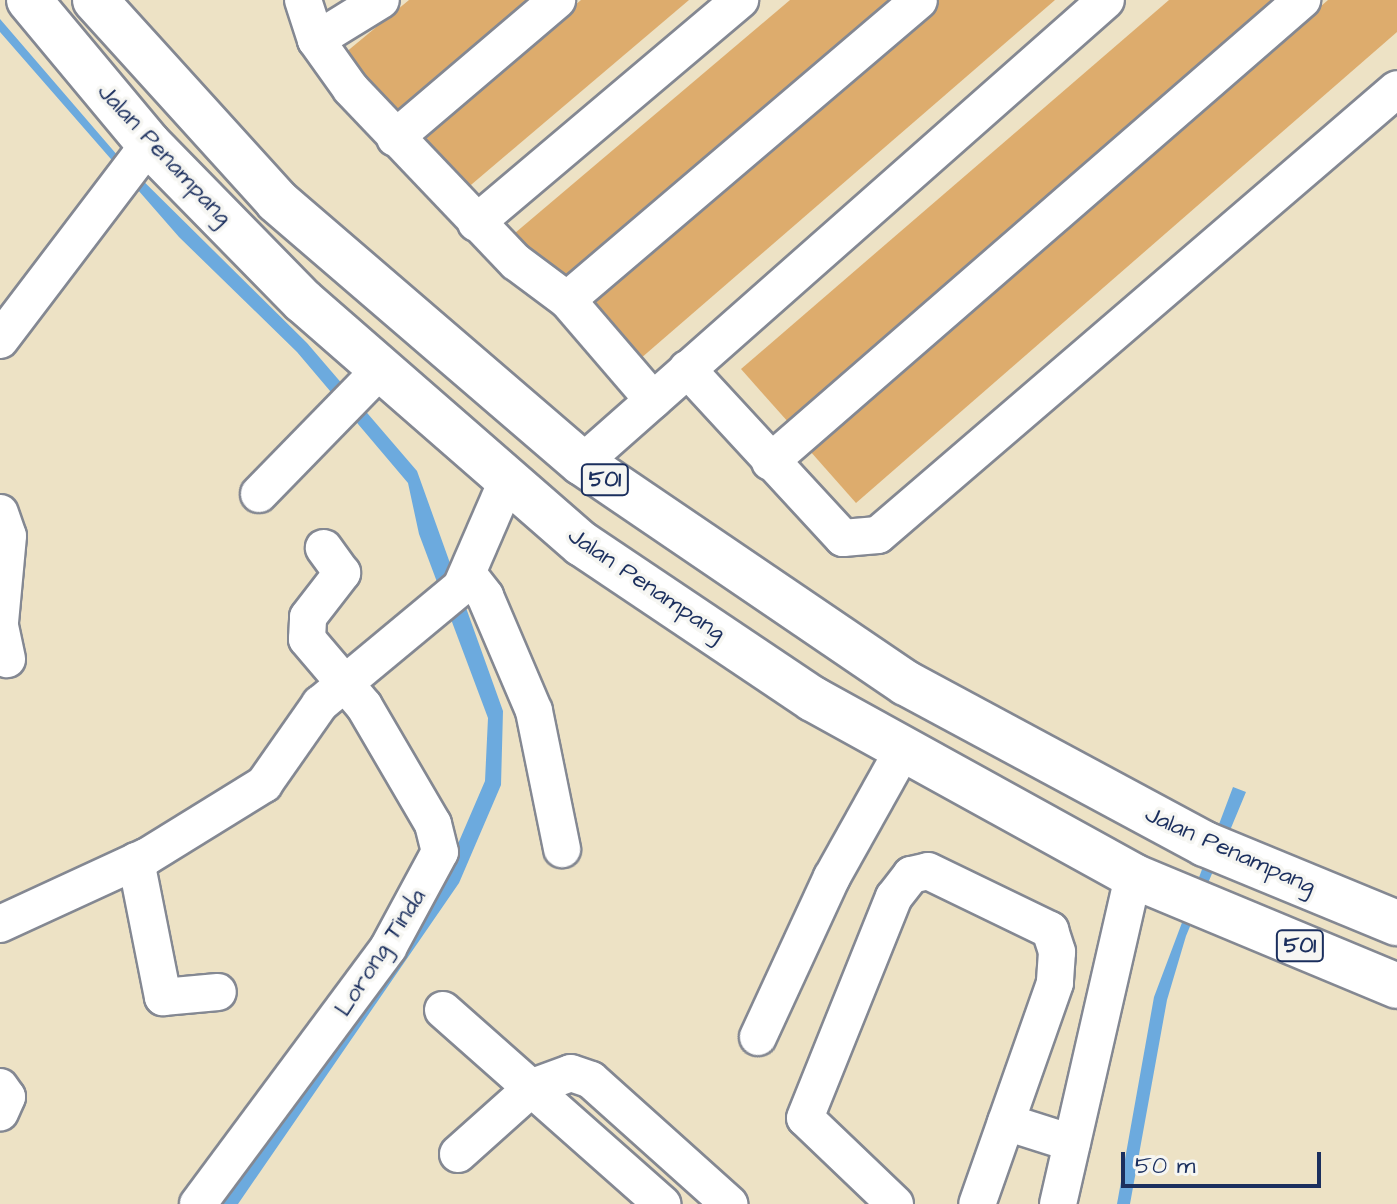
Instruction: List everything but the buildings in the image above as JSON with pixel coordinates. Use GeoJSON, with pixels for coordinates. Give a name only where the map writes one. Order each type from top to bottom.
{"type":"FeatureCollection","features":[{"type":"Feature","properties":{"kind":"main road","name":"Jalan Penampang"},"geometry":{"type":"LineString","coordinates":[[29,0],[99,84],[140,154],[358,392],[506,483],[582,544],[788,681],[904,748],[1133,876],[1397,986]]}},
{"type":"Feature","properties":{"kind":"main road"},"geometry":{"type":"LineString","coordinates":[[52,0],[98,55],[99,84]]}},
{"type":"Feature","properties":{"kind":"main road","name":"Jalan Penampang"},"geometry":{"type":"LineString","coordinates":[[95,0],[277,201],[582,463],[906,683],[1214,848],[1397,923]]}},
{"type":"Feature","properties":{"kind":"street"},"geometry":{"type":"LineString","coordinates":[[303,0],[316,40],[395,138],[476,223],[567,300],[653,400]]}},
{"type":"Feature","properties":{"kind":"street"},"geometry":{"type":"LineString","coordinates":[[316,40],[381,0]]}},
{"type":"Feature","properties":{"kind":"street"},"geometry":{"type":"LineString","coordinates":[[395,138],[557,0]]}},
{"type":"Feature","properties":{"kind":"street"},"geometry":{"type":"LineString","coordinates":[[476,223],[740,0]]}},
{"type":"Feature","properties":{"kind":"street"},"geometry":{"type":"LineString","coordinates":[[567,300],[919,0]]}},
{"type":"Feature","properties":{"kind":"street"},"geometry":{"type":"LineString","coordinates":[[582,463],[1106,0]]}},
{"type":"Feature","properties":{"kind":"street"},"geometry":{"type":"LineString","coordinates":[[770,462],[1302,0]]}},
{"type":"Feature","properties":{"kind":"street"},"geometry":{"type":"LineString","coordinates":[[687,369],[843,538],[878,535],[1397,89]]}},
{"type":"Feature","properties":{"kind":"street"},"geometry":{"type":"LineString","coordinates":[[0,340],[17,290],[140,154]]}},
{"type":"Feature","properties":{"kind":"street"},"geometry":{"type":"LineString","coordinates":[[259,494],[358,392]]}},
{"type":"Feature","properties":{"kind":"street"},"geometry":{"type":"LineString","coordinates":[[0,924],[136,861],[264,784],[320,704],[348,685],[456,589],[506,483]]}},
{"type":"Feature","properties":{"kind":"street"},"geometry":{"type":"LineString","coordinates":[[0,513],[8,536],[2,636]]}},
{"type":"Feature","properties":{"kind":"street","name":"Lorong Tinda"},"geometry":{"type":"LineString","coordinates":[[198,1204],[388,948],[440,852],[433,824],[348,685],[304,629],[342,573],[324,548]]}},
{"type":"Feature","properties":{"kind":"street"},"geometry":{"type":"LineString","coordinates":[[456,589],[485,596],[534,711],[562,849]]}},
{"type":"Feature","properties":{"kind":"street"},"geometry":{"type":"LineString","coordinates":[[758,1037],[832,877],[904,748]]}},
{"type":"Feature","properties":{"kind":"street"},"geometry":{"type":"LineString","coordinates":[[136,861],[163,997],[218,992]]}},
{"type":"Feature","properties":{"kind":"street"},"geometry":{"type":"LineString","coordinates":[[895,1204],[805,1118],[894,897],[911,875],[928,871],[1050,930],[1055,983],[977,1204]]}},
{"type":"Feature","properties":{"kind":"street"},"geometry":{"type":"LineString","coordinates":[[1058,1204],[1133,876]]}},
{"type":"Feature","properties":{"kind":"street"},"geometry":{"type":"LineString","coordinates":[[443,1010],[662,1204]]}},
{"type":"Feature","properties":{"kind":"street"},"geometry":{"type":"LineString","coordinates":[[458,1154],[533,1087],[571,1073],[591,1080],[729,1204]]}},
{"type":"Feature","properties":{"kind":"street"},"geometry":{"type":"LineString","coordinates":[[0,1087],[7,1097],[0,1113]]}},
{"type":"Feature","properties":{"kind":"street"},"geometry":{"type":"LineString","coordinates":[[1006,1122],[1072,1143]]}},
{"type":"Feature","properties":{"kind":"water"},"geometry":{"type":"Polygon","coordinates":[[[0,19],[118,156],[307,343],[417,471],[503,711],[501,785],[459,883],[238,1204],[210,1204],[454,853],[485,781],[488,718],[419,534],[408,483],[297,352],[179,237],[0,32],[0,19]]]}},
{"type":"Feature","properties":{"kind":"water"},"geometry":{"type":"Polygon","coordinates":[[[1233,787],[1246,792],[1186,936],[1167,1000],[1130,1204],[1117,1204],[1154,997],[1233,787]]]}}]}
